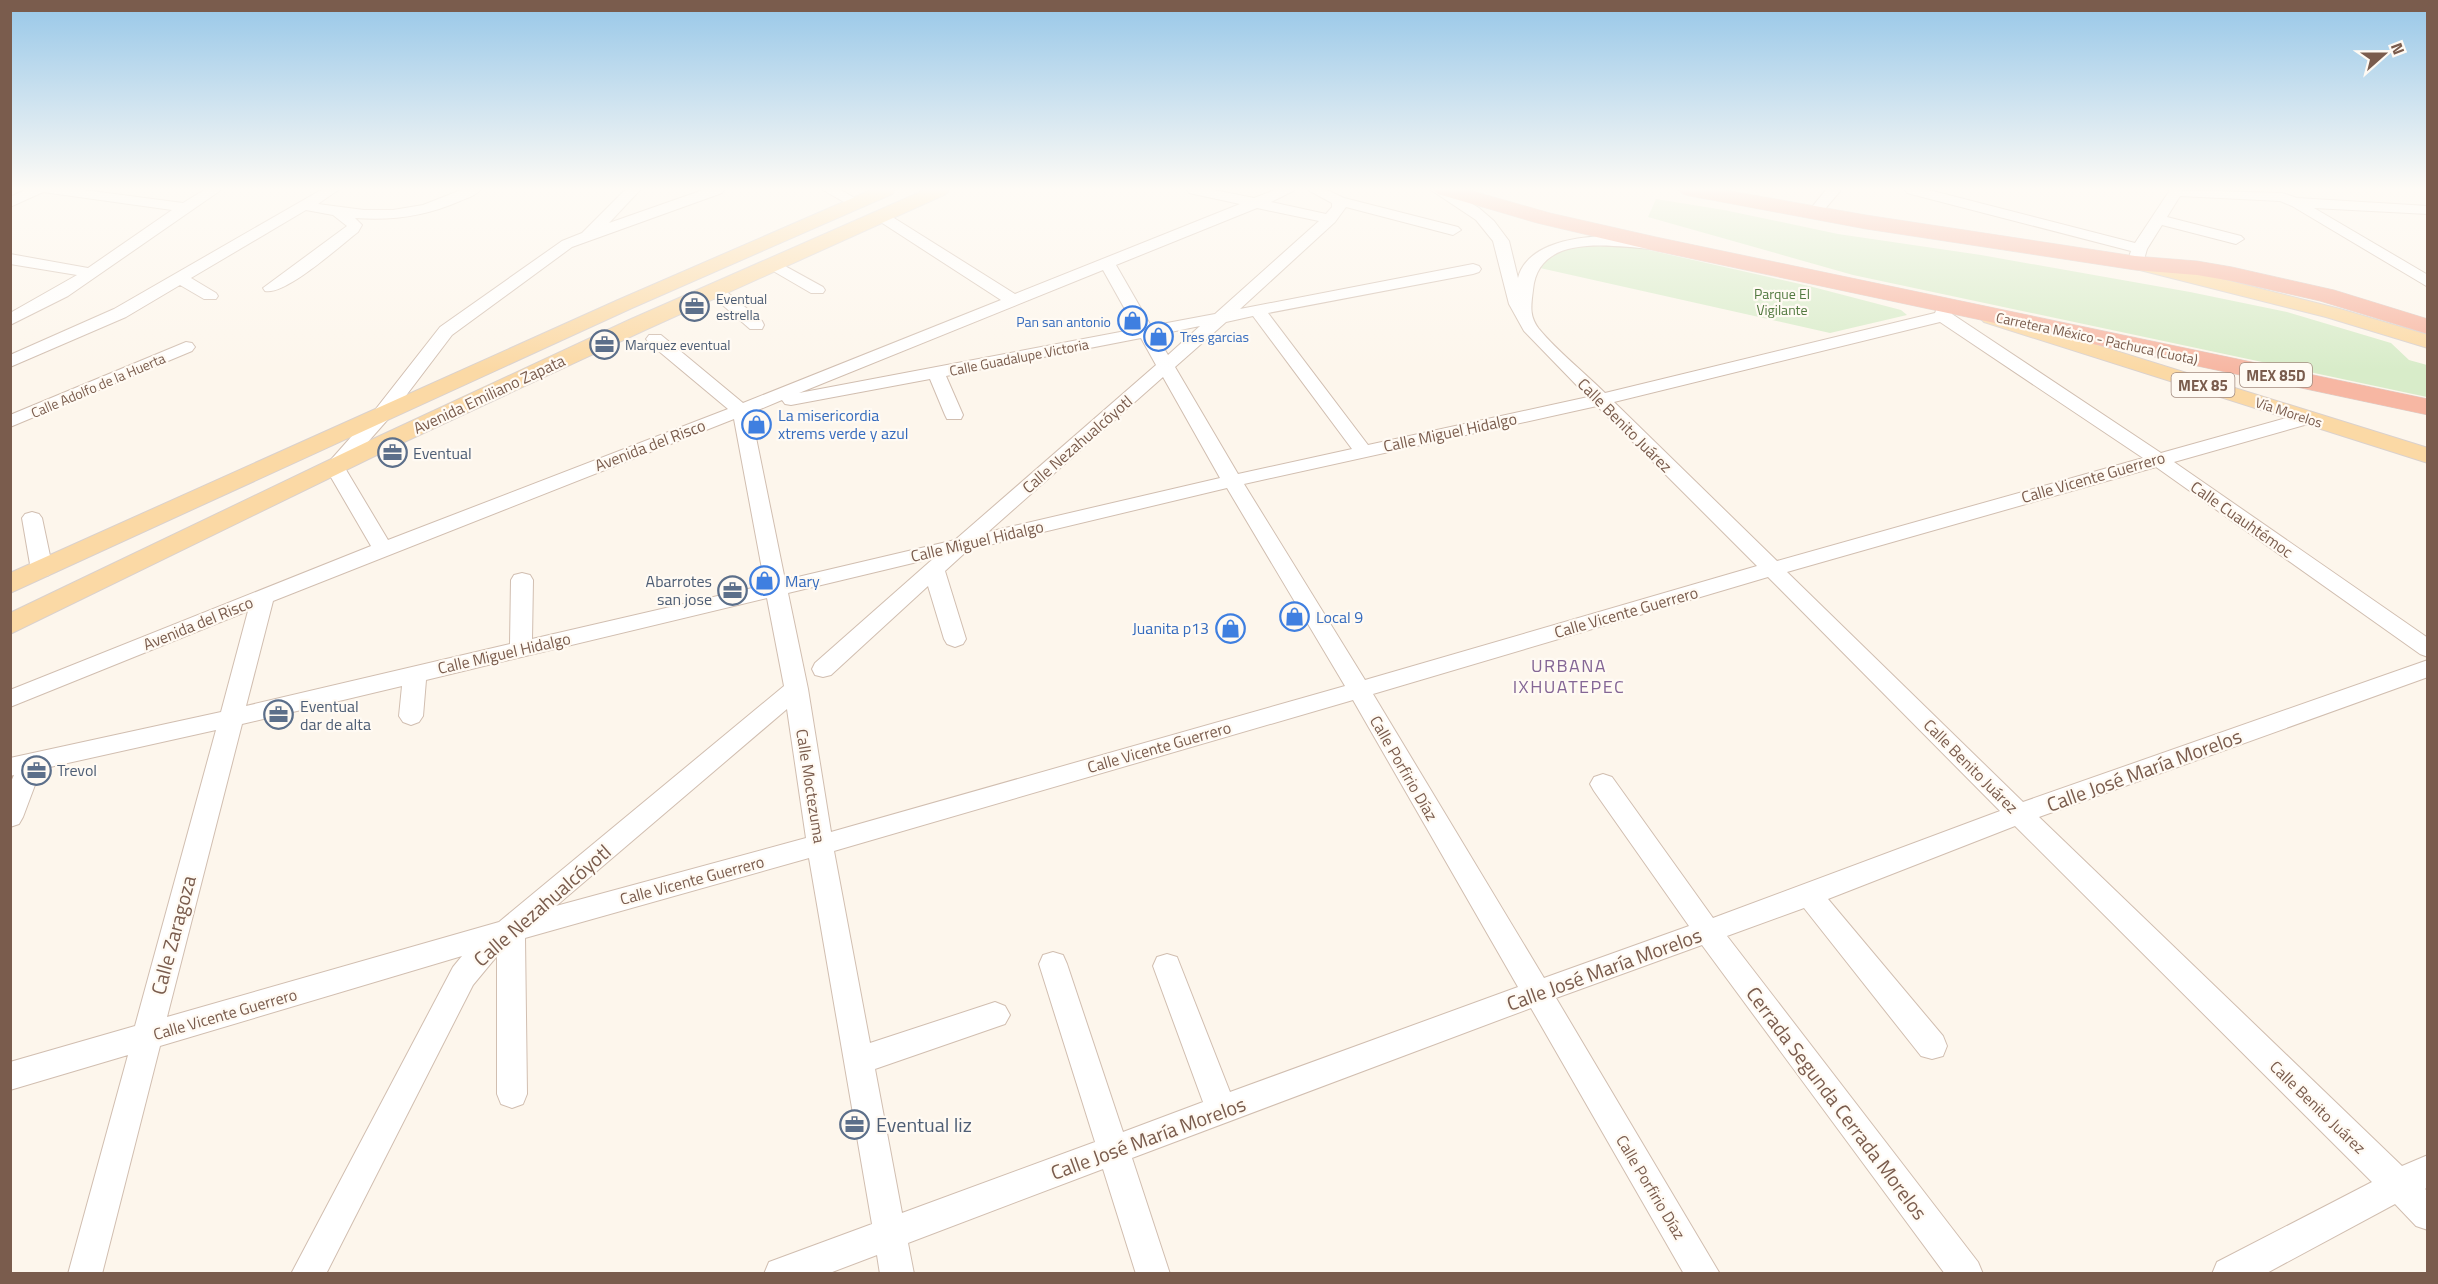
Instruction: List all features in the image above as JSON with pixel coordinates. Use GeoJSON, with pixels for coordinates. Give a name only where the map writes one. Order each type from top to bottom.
{"type":"FeatureCollection","features":[{"type":"Feature","properties":{"kind":"highway","name":"MEX 85"},"geometry":{"type":"LineString","coordinates":[[1681,250],[1944,311],[1978,314]]}},
{"type":"Feature","properties":{"kind":"highway"},"geometry":{"type":"LineString","coordinates":[[2091,250],[2261,279],[2427,326]]}},
{"type":"Feature","properties":{"kind":"highway","name":"Carretera México - Pachuca (Cuota)"},"geometry":{"type":"LineString","coordinates":[[1978,314],[2427,407]]}},
{"type":"Feature","properties":{"kind":"main road","name":"Avenida Emiliano Zapata"},"geometry":{"type":"LineString","coordinates":[[10,584],[382,414],[751,250]]}},
{"type":"Feature","properties":{"kind":"main road","name":"Avenida Emiliano Zapata"},"geometry":{"type":"LineString","coordinates":[[10,625],[404,433],[807,250]]}},
{"type":"Feature","properties":{"kind":"main road"},"geometry":{"type":"LineString","coordinates":[[2137,256],[2427,342]]}},
{"type":"Feature","properties":{"kind":"main road","name":"Vía Morelos"},"geometry":{"type":"LineString","coordinates":[[1978,314],[2427,456]]}},
{"type":"Feature","properties":{"kind":"street"},"geometry":{"type":"LineString","coordinates":[[10,320],[90,273],[123,250]]}},
{"type":"Feature","properties":{"kind":"street"},"geometry":{"type":"LineString","coordinates":[[10,362],[120,313],[231,250]]}},
{"type":"Feature","properties":{"kind":"street"},"geometry":{"type":"LineString","coordinates":[[271,288],[325,250]]}},
{"type":"Feature","properties":{"kind":"street"},"geometry":{"type":"LineString","coordinates":[[383,549],[335,467],[382,414],[446,331],[559,250]]}},
{"type":"Feature","properties":{"kind":"street"},"geometry":{"type":"LineString","coordinates":[[934,250],[1012,300]]}},
{"type":"Feature","properties":{"kind":"street","name":"Avenida del Risco"},"geometry":{"type":"LineString","coordinates":[[10,699],[383,549],[741,410],[1136,250]]}},
{"type":"Feature","properties":{"kind":"street","name":"Calle Nezahualcóyotl"},"geometry":{"type":"LineString","coordinates":[[823,669],[933,568],[1296,250]]}},
{"type":"Feature","properties":{"kind":"street","name":"Calle Benito Juárez"},"geometry":{"type":"LineString","coordinates":[[1503,250],[1517,304],[1532,332],[2427,1214]]}},
{"type":"Feature","properties":{"kind":"street"},"geometry":{"type":"LineString","coordinates":[[1522,312],[1528,271],[1537,258],[1551,250]]}},
{"type":"Feature","properties":{"kind":"street"},"geometry":{"type":"LineString","coordinates":[[2116,250],[2137,256],[2140,250]]}},
{"type":"Feature","properties":{"kind":"street"},"geometry":{"type":"LineString","coordinates":[[2374,250],[2427,282]]}},
{"type":"Feature","properties":{"kind":"street"},"geometry":{"type":"LineString","coordinates":[[10,260],[90,273]]}},
{"type":"Feature","properties":{"kind":"street","name":"Calle Porfirio Díaz"},"geometry":{"type":"LineString","coordinates":[[1106,262],[1232,481],[1359,690],[1703,1274]]}},
{"type":"Feature","properties":{"kind":"street"},"geometry":{"type":"LineString","coordinates":[[774,265],[817,290]]}},
{"type":"Feature","properties":{"kind":"street","name":"Calle Guadalupe Victoria"},"geometry":{"type":"LineString","coordinates":[[741,410],[1224,315],[1473,269]]}},
{"type":"Feature","properties":{"kind":"street"},"geometry":{"type":"LineString","coordinates":[[181,279],[210,296]]}},
{"type":"Feature","properties":{"kind":"street"},"geometry":{"type":"LineString","coordinates":[[716,291],[756,325]]}},
{"type":"Feature","properties":{"kind":"street"},"geometry":{"type":"LineString","coordinates":[[1257,310],[1363,451]]}},
{"type":"Feature","properties":{"kind":"street","name":"Calle Miguel Hidalgo"},"geometry":{"type":"LineString","coordinates":[[21,765],[232,718],[1232,481],[1599,399],[1944,311]]}},
{"type":"Feature","properties":{"kind":"street","name":"Calle Cuauhtémoc"},"geometry":{"type":"LineString","coordinates":[[1944,311],[2427,649]]}},
{"type":"Feature","properties":{"kind":"street"},"geometry":{"type":"LineString","coordinates":[[655,339],[741,410]]}},
{"type":"Feature","properties":{"kind":"street","name":"Calle Adolfo de la Huerta"},"geometry":{"type":"LineString","coordinates":[[10,422],[186,347]]}},
{"type":"Feature","properties":{"kind":"street"},"geometry":{"type":"LineString","coordinates":[[936,373],[954,415]]}},
{"type":"Feature","properties":{"kind":"street","name":"Calle Moctezuma"},"geometry":{"type":"LineString","coordinates":[[741,410],[796,689],[820,845],[897,1274]]}},
{"type":"Feature","properties":{"kind":"street"},"geometry":{"type":"LineString","coordinates":[[382,414],[390,425],[404,433]]}},
{"type":"Feature","properties":{"kind":"street","name":"Calle Vicente Guerrero"},"geometry":{"type":"LineString","coordinates":[[10,1076],[511,930],[820,845],[1772,569],[2308,418]]}},
{"type":"Feature","properties":{"kind":"street"},"geometry":{"type":"LineString","coordinates":[[32,518],[42,570]]}},
{"type":"Feature","properties":{"kind":"street"},"geometry":{"type":"LineString","coordinates":[[933,568],[955,639]]}},
{"type":"Feature","properties":{"kind":"street"},"geometry":{"type":"LineString","coordinates":[[521,648],[522,580]]}},
{"type":"Feature","properties":{"kind":"street","name":"Calle Zaragoza"},"geometry":{"type":"LineString","coordinates":[[85,1274],[263,597]]}},
{"type":"Feature","properties":{"kind":"street","name":"Calle José María Morelos"},"geometry":{"type":"LineString","coordinates":[[781,1274],[890,1231],[1112,1152],[1536,993],[1809,895],[2019,814],[2427,668]]}},
{"type":"Feature","properties":{"kind":"street"},"geometry":{"type":"LineString","coordinates":[[411,716],[415,673]]}},
{"type":"Feature","properties":{"kind":"street","name":"Calle Nezahualcóyotl"},"geometry":{"type":"LineString","coordinates":[[309,1274],[463,976],[480,954],[796,689]]}},
{"type":"Feature","properties":{"kind":"street"},"geometry":{"type":"LineString","coordinates":[[10,817],[21,765]]}},
{"type":"Feature","properties":{"kind":"street","name":"Cerrada Segunda Cerrada Morelos"},"geometry":{"type":"LineString","coordinates":[[1603,784],[1708,932],[1966,1274]]}},
{"type":"Feature","properties":{"kind":"street"},"geometry":{"type":"LineString","coordinates":[[1809,895],[1932,1046]]}},
{"type":"Feature","properties":{"kind":"street"},"geometry":{"type":"LineString","coordinates":[[511,930],[512,1094]]}},
{"type":"Feature","properties":{"kind":"street"},"geometry":{"type":"LineString","coordinates":[[1053,964],[1153,1274]]}},
{"type":"Feature","properties":{"kind":"street"},"geometry":{"type":"LineString","coordinates":[[1167,966],[1222,1111]]}},
{"type":"Feature","properties":{"kind":"street"},"geometry":{"type":"LineString","coordinates":[[858,1060],[995,1015]]}},
{"type":"Feature","properties":{"kind":"street"},"geometry":{"type":"LineString","coordinates":[[2229,1274],[2427,1170]]}},
{"type":"Feature","properties":{"kind":"green space","name":"Parque El Vigilante"},"geometry":{"type":"Polygon","coordinates":[[[1555,250],[1648,250],[1809,286],[1901,310],[1907,315],[1830,333],[1540,268],[1548,253],[1555,250]]]}},
{"type":"Feature","properties":{"kind":"green space"},"geometry":{"type":"Polygon","coordinates":[[[1764,250],[1946,250],[2190,292],[2287,312],[2391,343],[2409,360],[2427,365],[2427,397],[1853,275],[1764,250]]]}},
{"type":"Feature","properties":{"kind":"place","name":"Eventual estrella"},"geometry":{"type":"Point","coordinates":[695,306]}},
{"type":"Feature","properties":{"kind":"place","name":"Pan san antonio"},"geometry":{"type":"Point","coordinates":[1132,321]}},
{"type":"Feature","properties":{"kind":"place","name":"Tres garcias"},"geometry":{"type":"Point","coordinates":[1159,336]}},
{"type":"Feature","properties":{"kind":"place","name":"Marquez eventual"},"geometry":{"type":"Point","coordinates":[604,344]}},
{"type":"Feature","properties":{"kind":"place","name":"La misericordia xtrems verde y azul"},"geometry":{"type":"Point","coordinates":[757,424]}},
{"type":"Feature","properties":{"kind":"place","name":"Eventual"},"geometry":{"type":"Point","coordinates":[392,453]}},
{"type":"Feature","properties":{"kind":"place","name":"Mary"},"geometry":{"type":"Point","coordinates":[764,581]}},
{"type":"Feature","properties":{"kind":"place","name":"Abarrotes san jose"},"geometry":{"type":"Point","coordinates":[733,590]}},
{"type":"Feature","properties":{"kind":"place","name":"Local 9"},"geometry":{"type":"Point","coordinates":[1295,617]}},
{"type":"Feature","properties":{"kind":"place","name":"Juanita p13"},"geometry":{"type":"Point","coordinates":[1230,628]}},
{"type":"Feature","properties":{"kind":"place","name":"Eventual dar de alta"},"geometry":{"type":"Point","coordinates":[279,715]}},
{"type":"Feature","properties":{"kind":"place","name":"Trevol"},"geometry":{"type":"Point","coordinates":[36,770]}},
{"type":"Feature","properties":{"kind":"place","name":"Eventual liz"},"geometry":{"type":"Point","coordinates":[855,1124]}},
{"type":"Feature","properties":{"kind":"district","name":"URBANA IXHUATEPEC"},"geometry":{"type":"Point","coordinates":[1569,675]}}]}
